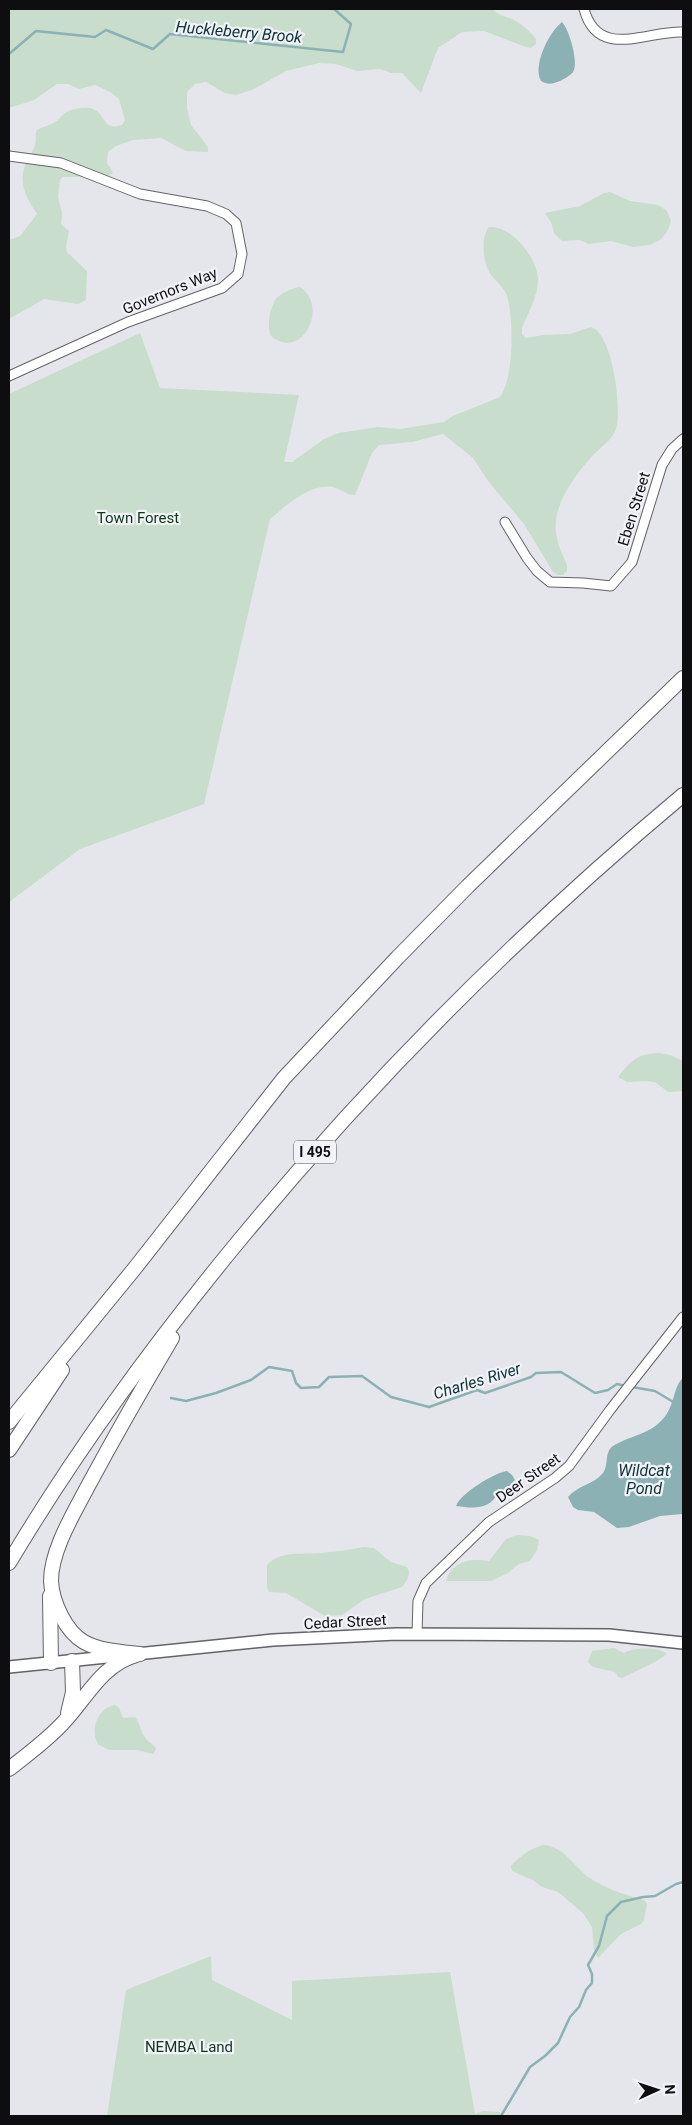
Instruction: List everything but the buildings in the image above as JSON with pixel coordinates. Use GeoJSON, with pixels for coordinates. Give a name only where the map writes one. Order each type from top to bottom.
{"type":"FeatureCollection","features":[{"type":"Feature","properties":{"kind":"highway"},"geometry":{"type":"LineString","coordinates":[[9,1422],[135,1268],[234,1139],[291,1071],[468,886],[683,678]]}},
{"type":"Feature","properties":{"kind":"highway","name":"I 495"},"geometry":{"type":"LineString","coordinates":[[9,1563],[125,1386],[200,1289],[336,1127],[447,1009],[590,874],[683,795]]}},
{"type":"Feature","properties":{"kind":"highway"},"geometry":{"type":"LineString","coordinates":[[9,1450],[56,1379],[135,1268]]}},
{"type":"Feature","properties":{"kind":"highway"},"geometry":{"type":"LineString","coordinates":[[51,1663],[51,1583],[54,1563],[68,1525],[122,1421],[200,1289]]}},
{"type":"Feature","properties":{"kind":"highway"},"geometry":{"type":"LineString","coordinates":[[51,1583],[62,1619],[78,1638],[93,1646],[140,1654]]}},
{"type":"Feature","properties":{"kind":"highway"},"geometry":{"type":"LineString","coordinates":[[9,1769],[42,1743],[63,1723],[106,1672],[124,1658],[140,1654]]}},
{"type":"Feature","properties":{"kind":"highway"},"geometry":{"type":"LineString","coordinates":[[63,1723],[70,1707],[73,1692],[72,1661]]}},
{"type":"Feature","properties":{"kind":"main road","name":"Cedar Street"},"geometry":{"type":"LineString","coordinates":[[9,1667],[273,1640],[417,1634],[609,1635],[683,1643]]}},
{"type":"Feature","properties":{"kind":"street"},"geometry":{"type":"LineString","coordinates":[[584,9],[587,18],[597,32],[618,40],[635,40],[670,32],[683,32]]}},
{"type":"Feature","properties":{"kind":"street","name":"Governors Way"},"geometry":{"type":"LineString","coordinates":[[9,156],[61,164],[140,194],[207,206],[226,214],[236,223],[242,254],[238,274],[222,288],[128,322],[9,376]]}},
{"type":"Feature","properties":{"kind":"street","name":"Eben Street"},"geometry":{"type":"LineString","coordinates":[[505,522],[527,558],[537,571],[550,582],[583,582],[611,586],[632,562],[662,466],[672,449],[683,439]]}},
{"type":"Feature","properties":{"kind":"street","name":"Deer Street"},"geometry":{"type":"LineString","coordinates":[[417,1634],[418,1601],[426,1583],[489,1522],[569,1466],[683,1317]]}},
{"type":"Feature","properties":{"kind":"green space"},"geometry":{"type":"Polygon","coordinates":[[[9,9],[493,9],[523,26],[536,39],[536,44],[531,48],[484,31],[462,32],[438,48],[421,93],[402,73],[391,73],[380,69],[357,71],[336,64],[319,63],[286,71],[252,90],[236,95],[225,93],[206,82],[195,84],[187,92],[187,108],[191,125],[208,147],[208,152],[186,151],[161,138],[133,140],[116,146],[108,152],[107,163],[113,173],[108,176],[63,177],[60,180],[58,197],[62,213],[61,224],[69,231],[67,252],[87,271],[86,300],[78,304],[44,299],[9,319],[9,240],[20,236],[37,214],[27,197],[23,185],[23,173],[35,145],[37,130],[58,120],[66,112],[80,108],[95,110],[111,126],[122,125],[125,120],[119,99],[110,92],[95,85],[79,89],[68,84],[57,84],[34,100],[9,108],[9,9]]]}},
{"type":"Feature","properties":{"kind":"green space"},"geometry":{"type":"Polygon","coordinates":[[[610,192],[630,201],[658,205],[667,211],[671,221],[667,232],[660,240],[650,245],[633,247],[611,241],[589,244],[579,240],[562,241],[554,233],[551,222],[545,213],[580,206],[604,193],[610,192]]]}},
{"type":"Feature","properties":{"kind":"green space","name":"Town Forest"},"geometry":{"type":"Polygon","coordinates":[[[489,227],[506,231],[515,237],[529,253],[537,272],[538,286],[522,328],[522,334],[526,338],[570,334],[591,327],[599,332],[605,343],[614,373],[618,406],[616,429],[609,440],[593,455],[575,477],[565,494],[558,512],[556,533],[558,544],[567,565],[567,571],[563,575],[553,572],[524,524],[488,481],[473,458],[443,434],[412,442],[379,445],[372,453],[355,495],[333,487],[316,488],[291,502],[270,519],[204,804],[80,849],[9,902],[9,394],[140,333],[160,388],[299,395],[284,462],[292,462],[324,439],[339,433],[378,427],[400,429],[444,422],[453,416],[500,397],[508,376],[512,333],[511,319],[506,293],[491,275],[484,257],[484,237],[489,227]]]}},
{"type":"Feature","properties":{"kind":"green space"},"geometry":{"type":"Polygon","coordinates":[[[300,287],[308,295],[312,305],[312,316],[309,326],[303,335],[296,341],[286,343],[272,336],[269,326],[270,314],[278,297],[300,287]]]}},
{"type":"Feature","properties":{"kind":"green space"},"geometry":{"type":"Polygon","coordinates":[[[659,1053],[670,1055],[683,1061],[683,1091],[668,1092],[655,1082],[627,1082],[618,1077],[635,1059],[659,1053]]]}},
{"type":"Feature","properties":{"kind":"green space"},"geometry":{"type":"Polygon","coordinates":[[[517,1535],[530,1536],[539,1540],[537,1550],[530,1561],[519,1564],[506,1574],[491,1581],[446,1581],[457,1565],[475,1560],[489,1561],[506,1539],[517,1535]]]}},
{"type":"Feature","properties":{"kind":"green space"},"geometry":{"type":"Polygon","coordinates":[[[364,1547],[374,1548],[391,1562],[407,1567],[409,1572],[408,1578],[402,1587],[365,1599],[342,1615],[325,1616],[286,1593],[269,1592],[267,1588],[267,1565],[279,1557],[364,1547]]]}},
{"type":"Feature","properties":{"kind":"green space"},"geometry":{"type":"Polygon","coordinates":[[[614,1648],[624,1653],[646,1649],[658,1650],[667,1654],[622,1678],[618,1677],[615,1672],[593,1667],[588,1662],[592,1651],[614,1648]]]}},
{"type":"Feature","properties":{"kind":"green space"},"geometry":{"type":"Polygon","coordinates":[[[115,1705],[119,1708],[123,1718],[135,1717],[143,1735],[156,1749],[153,1754],[137,1750],[109,1750],[99,1745],[95,1733],[96,1721],[99,1715],[115,1705]]]}},
{"type":"Feature","properties":{"kind":"green space"},"geometry":{"type":"Polygon","coordinates":[[[543,1845],[564,1854],[586,1875],[599,1884],[644,1900],[647,1904],[644,1920],[641,1924],[621,1934],[598,1958],[594,1950],[592,1927],[583,1913],[558,1892],[542,1887],[533,1880],[512,1871],[511,1866],[518,1859],[543,1845]]]}},
{"type":"Feature","properties":{"kind":"green space","name":"NEMBA Land"},"geometry":{"type":"Polygon","coordinates":[[[211,1956],[212,1980],[292,2020],[292,1981],[450,1972],[475,2114],[483,2111],[500,2112],[500,2116],[107,2116],[126,1990],[211,1956]]]}},
{"type":"Feature","properties":{"kind":"water"},"geometry":{"type":"Polygon","coordinates":[[[562,22],[568,31],[575,68],[569,76],[560,81],[546,83],[541,81],[539,75],[540,58],[547,41],[562,22]]]}},
{"type":"Feature","properties":{"kind":"water","name":"Wildcat Pond"},"geometry":{"type":"Polygon","coordinates":[[[683,1378],[683,1514],[660,1516],[629,1527],[617,1528],[594,1512],[578,1510],[573,1507],[568,1497],[603,1473],[608,1452],[613,1446],[656,1426],[666,1416],[677,1386],[683,1378]]]}},
{"type":"Feature","properties":{"kind":"water"},"geometry":{"type":"Polygon","coordinates":[[[507,1471],[515,1480],[504,1492],[498,1492],[495,1498],[487,1505],[476,1507],[456,1506],[464,1495],[478,1484],[494,1475],[507,1471]]]}},
{"type":"Feature","properties":{"kind":"waterway","name":"Huckleberry Brook"},"geometry":{"type":"LineString","coordinates":[[9,54],[36,31],[95,37],[106,30],[153,49],[170,34],[343,52],[351,24],[334,9]]}},
{"type":"Feature","properties":{"kind":"waterway","name":"Charles River"},"geometry":{"type":"LineString","coordinates":[[171,1398],[186,1401],[216,1393],[251,1380],[269,1367],[292,1371],[296,1383],[301,1388],[319,1387],[329,1377],[362,1376],[391,1397],[429,1407],[477,1390],[485,1393],[531,1377],[536,1373],[561,1372],[595,1393],[608,1390],[617,1384],[626,1386]]}},
{"type":"Feature","properties":{"kind":"waterway","name":"Charles River"},"geometry":{"type":"LineString","coordinates":[[632,1387],[655,1391],[675,1403]]}},
{"type":"Feature","properties":{"kind":"waterway"},"geometry":{"type":"LineString","coordinates":[[501,2116],[530,2067],[558,2043],[570,2017],[579,2007],[586,1990],[592,1983],[592,1974],[588,1965],[599,1946],[607,1916],[621,1902],[655,1896],[683,1882]]}}]}
